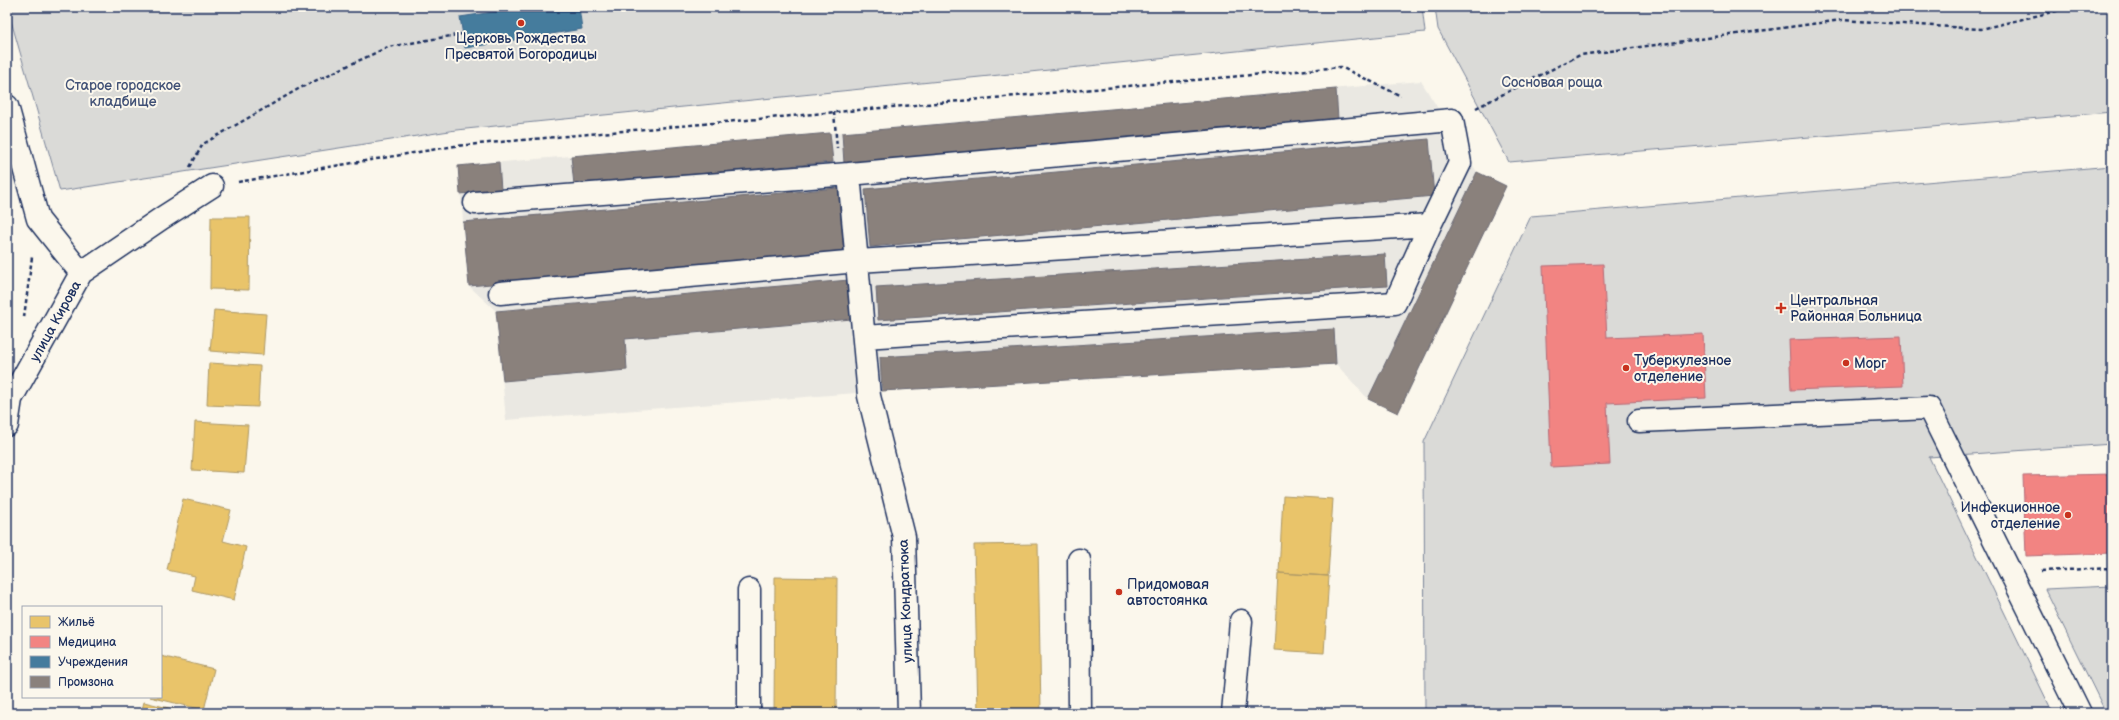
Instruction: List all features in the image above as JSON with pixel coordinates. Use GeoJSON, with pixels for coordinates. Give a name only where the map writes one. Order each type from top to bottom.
{"type":"FeatureCollection","features":[{"type":"Feature","properties":{"kind":"street"},"geometry":{"type":"LineString","coordinates":[[7,106],[38,219],[81,274]]}},
{"type":"Feature","properties":{"kind":"street"},"geometry":{"type":"LineString","coordinates":[[475,202],[844,174],[1452,120],[1460,163],[1395,303],[864,337]]}},
{"type":"Feature","properties":{"kind":"street","name":"улица Кондратюка"},"geometry":{"type":"LineString","coordinates":[[844,174],[858,262],[869,396],[904,537],[908,713]]}},
{"type":"Feature","properties":{"kind":"street","name":"улица Кирова"},"geometry":{"type":"LineString","coordinates":[[7,425],[12,399],[81,274],[162,218],[212,186]]}},
{"type":"Feature","properties":{"kind":"street"},"geometry":{"type":"LineString","coordinates":[[500,293],[858,262],[1430,225]]}},
{"type":"Feature","properties":{"kind":"street"},"geometry":{"type":"LineString","coordinates":[[1639,421],[1929,408],[2080,713]]}},
{"type":"Feature","properties":{"kind":"street"},"geometry":{"type":"LineString","coordinates":[[1079,560],[1080,713]]}},
{"type":"Feature","properties":{"kind":"street"},"geometry":{"type":"LineString","coordinates":[[749,590],[749,713]]}},
{"type":"Feature","properties":{"kind":"street"},"geometry":{"type":"LineString","coordinates":[[1233,713],[1241,621]]}},
{"type":"Feature","properties":{"kind":"path"},"geometry":{"type":"LineString","coordinates":[[1452,120],[1580,55],[1842,20],[1982,29],[2073,7]]}},
{"type":"Feature","properties":{"kind":"path"},"geometry":{"type":"LineString","coordinates":[[188,171],[203,144],[300,88],[388,47],[462,34]]}},
{"type":"Feature","properties":{"kind":"path"},"geometry":{"type":"LineString","coordinates":[[212,186],[455,146],[1341,67],[1403,97]]}},
{"type":"Feature","properties":{"kind":"path"},"geometry":{"type":"LineString","coordinates":[[834,112],[844,174]]}},
{"type":"Feature","properties":{"kind":"path"},"geometry":{"type":"LineString","coordinates":[[23,321],[38,219]]}},
{"type":"Feature","properties":{"kind":"path"},"geometry":{"type":"LineString","coordinates":[[2010,573],[2112,568]]}},
{"type":"Feature","properties":{"kind":"shaded area"},"geometry":{"type":"Polygon","coordinates":[[[1421,81],[1477,172],[1506,186],[1398,413],[1368,399],[1336,364],[882,391],[506,420],[496,311],[469,286],[458,166],[1421,81]]]}},
{"type":"Feature","properties":{"kind":"green space","name":"Старое городское кладбище"},"geometry":{"type":"Polygon","coordinates":[[[7,7],[1422,7],[1425,32],[456,130],[60,191],[7,7]]]}},
{"type":"Feature","properties":{"kind":"green space","name":"Сосновая роща"},"geometry":{"type":"Polygon","coordinates":[[[1435,7],[2112,7],[2112,112],[1509,162],[1438,29],[1435,7]]]}},
{"type":"Feature","properties":{"kind":"green space","name":"Центральная Районная Больница"},"geometry":{"type":"Polygon","coordinates":[[[2112,166],[2112,444],[1929,457],[2053,713],[1425,713],[1424,442],[1531,216],[2112,166]]]}},
{"type":"Feature","properties":{"kind":"green space"},"geometry":{"type":"Polygon","coordinates":[[[2112,586],[2112,713],[2106,713],[2045,589],[2112,586]]]}},
{"type":"Feature","properties":{"kind":"building: Жильё"},"geometry":{"type":"Polygon","coordinates":[[[211,217],[250,217],[249,290],[210,289],[211,217]]]}},
{"type":"Feature","properties":{"kind":"building: Жильё"},"geometry":{"type":"Polygon","coordinates":[[[214,310],[266,314],[263,355],[210,351],[214,310]]]}},
{"type":"Feature","properties":{"kind":"building: Жильё"},"geometry":{"type":"Polygon","coordinates":[[[209,363],[260,366],[258,407],[207,405],[209,363]]]}},
{"type":"Feature","properties":{"kind":"building: Жильё"},"geometry":{"type":"Polygon","coordinates":[[[195,422],[248,425],[244,473],[192,470],[195,422]]]}},
{"type":"Feature","properties":{"kind":"building: Жильё"},"geometry":{"type":"Polygon","coordinates":[[[1283,496],[1333,499],[1328,576],[1279,573],[1283,496]]]}},
{"type":"Feature","properties":{"kind":"building: Жильё"},"geometry":{"type":"Polygon","coordinates":[[[183,499],[231,510],[223,541],[246,547],[234,600],[192,590],[195,576],[167,570],[183,499]]]}},
{"type":"Feature","properties":{"kind":"building: Жильё"},"geometry":{"type":"Polygon","coordinates":[[[1038,544],[1041,713],[978,713],[974,545],[1038,544]]]}},
{"type":"Feature","properties":{"kind":"building: Жильё"},"geometry":{"type":"Polygon","coordinates":[[[1278,573],[1329,576],[1324,653],[1274,650],[1278,573]]]}},
{"type":"Feature","properties":{"kind":"building: Жильё"},"geometry":{"type":"Polygon","coordinates":[[[775,577],[837,578],[836,713],[774,713],[775,577]]]}},
{"type":"Feature","properties":{"kind":"building: Жильё"},"geometry":{"type":"Polygon","coordinates":[[[162,656],[214,669],[204,710],[154,698],[162,698],[162,656]]]}},
{"type":"Feature","properties":{"kind":"building: Жильё"},"geometry":{"type":"Polygon","coordinates":[[[144,702],[181,711],[181,713],[141,713],[144,702]]]}},
{"type":"Feature","properties":{"kind":"building: Медицина","name":"Туберкулезное отделение"},"geometry":{"type":"Polygon","coordinates":[[[1603,264],[1607,338],[1703,334],[1706,398],[1607,403],[1610,464],[1551,467],[1543,266],[1603,264]]]}},
{"type":"Feature","properties":{"kind":"building: Медицина","name":"Морг"},"geometry":{"type":"Polygon","coordinates":[[[1901,336],[1903,386],[1791,390],[1789,340],[1901,336]]]}},
{"type":"Feature","properties":{"kind":"building: Медицина","name":"Инфекционное отделение"},"geometry":{"type":"Polygon","coordinates":[[[2112,474],[2112,553],[2026,556],[2023,476],[2112,474]]]}},
{"type":"Feature","properties":{"kind":"building: Учреждения","name":"Церковь Рождества Пресвятой Богородицы"},"geometry":{"type":"Polygon","coordinates":[[[527,7],[579,7],[582,29],[465,48],[460,17],[527,7]]]}},
{"type":"Feature","properties":{"kind":"building: Промзона"},"geometry":{"type":"Polygon","coordinates":[[[1336,89],[1338,119],[844,163],[842,133],[1336,89]]]}},
{"type":"Feature","properties":{"kind":"building: Промзона"},"geometry":{"type":"Polygon","coordinates":[[[830,133],[833,162],[574,185],[571,156],[830,133]]]}},
{"type":"Feature","properties":{"kind":"building: Промзона"},"geometry":{"type":"Polygon","coordinates":[[[1429,139],[1434,196],[870,247],[865,189],[1429,139]]]}},
{"type":"Feature","properties":{"kind":"building: Промзона"},"geometry":{"type":"Polygon","coordinates":[[[499,162],[501,190],[460,194],[458,166],[499,162]]]}},
{"type":"Feature","properties":{"kind":"building: Промзона"},"geometry":{"type":"Polygon","coordinates":[[[1477,172],[1506,186],[1398,413],[1368,399],[1477,172]]]}},
{"type":"Feature","properties":{"kind":"building: Промзона"},"geometry":{"type":"Polygon","coordinates":[[[838,188],[844,252],[469,286],[463,222],[838,188]]]}},
{"type":"Feature","properties":{"kind":"building: Промзона"},"geometry":{"type":"Polygon","coordinates":[[[1385,254],[1387,286],[878,320],[876,287],[1385,254]]]}},
{"type":"Feature","properties":{"kind":"building: Промзона"},"geometry":{"type":"Polygon","coordinates":[[[849,280],[852,319],[625,339],[627,370],[503,381],[496,311],[849,280]]]}},
{"type":"Feature","properties":{"kind":"building: Промзона"},"geometry":{"type":"Polygon","coordinates":[[[1334,329],[1336,364],[882,391],[880,357],[1334,329]]]}},
{"type":"Feature","properties":{"kind":"place","name":"Церковь Рождества Пресвятой Богородицы"},"geometry":{"type":"Point","coordinates":[521,23]}},
{"type":"Feature","properties":{"kind":"place","name":"Центральная Районная Больница"},"geometry":{"type":"Point","coordinates":[1781,308]}},
{"type":"Feature","properties":{"kind":"place","name":"Морг"},"geometry":{"type":"Point","coordinates":[1846,363]}},
{"type":"Feature","properties":{"kind":"place","name":"Туберкулезное отделение"},"geometry":{"type":"Point","coordinates":[1626,368]}},
{"type":"Feature","properties":{"kind":"place","name":"Инфекционное отделение"},"geometry":{"type":"Point","coordinates":[2068,515]}},
{"type":"Feature","properties":{"kind":"place","name":"Придомовая автостоянка"},"geometry":{"type":"Point","coordinates":[1119,592]}}]}
